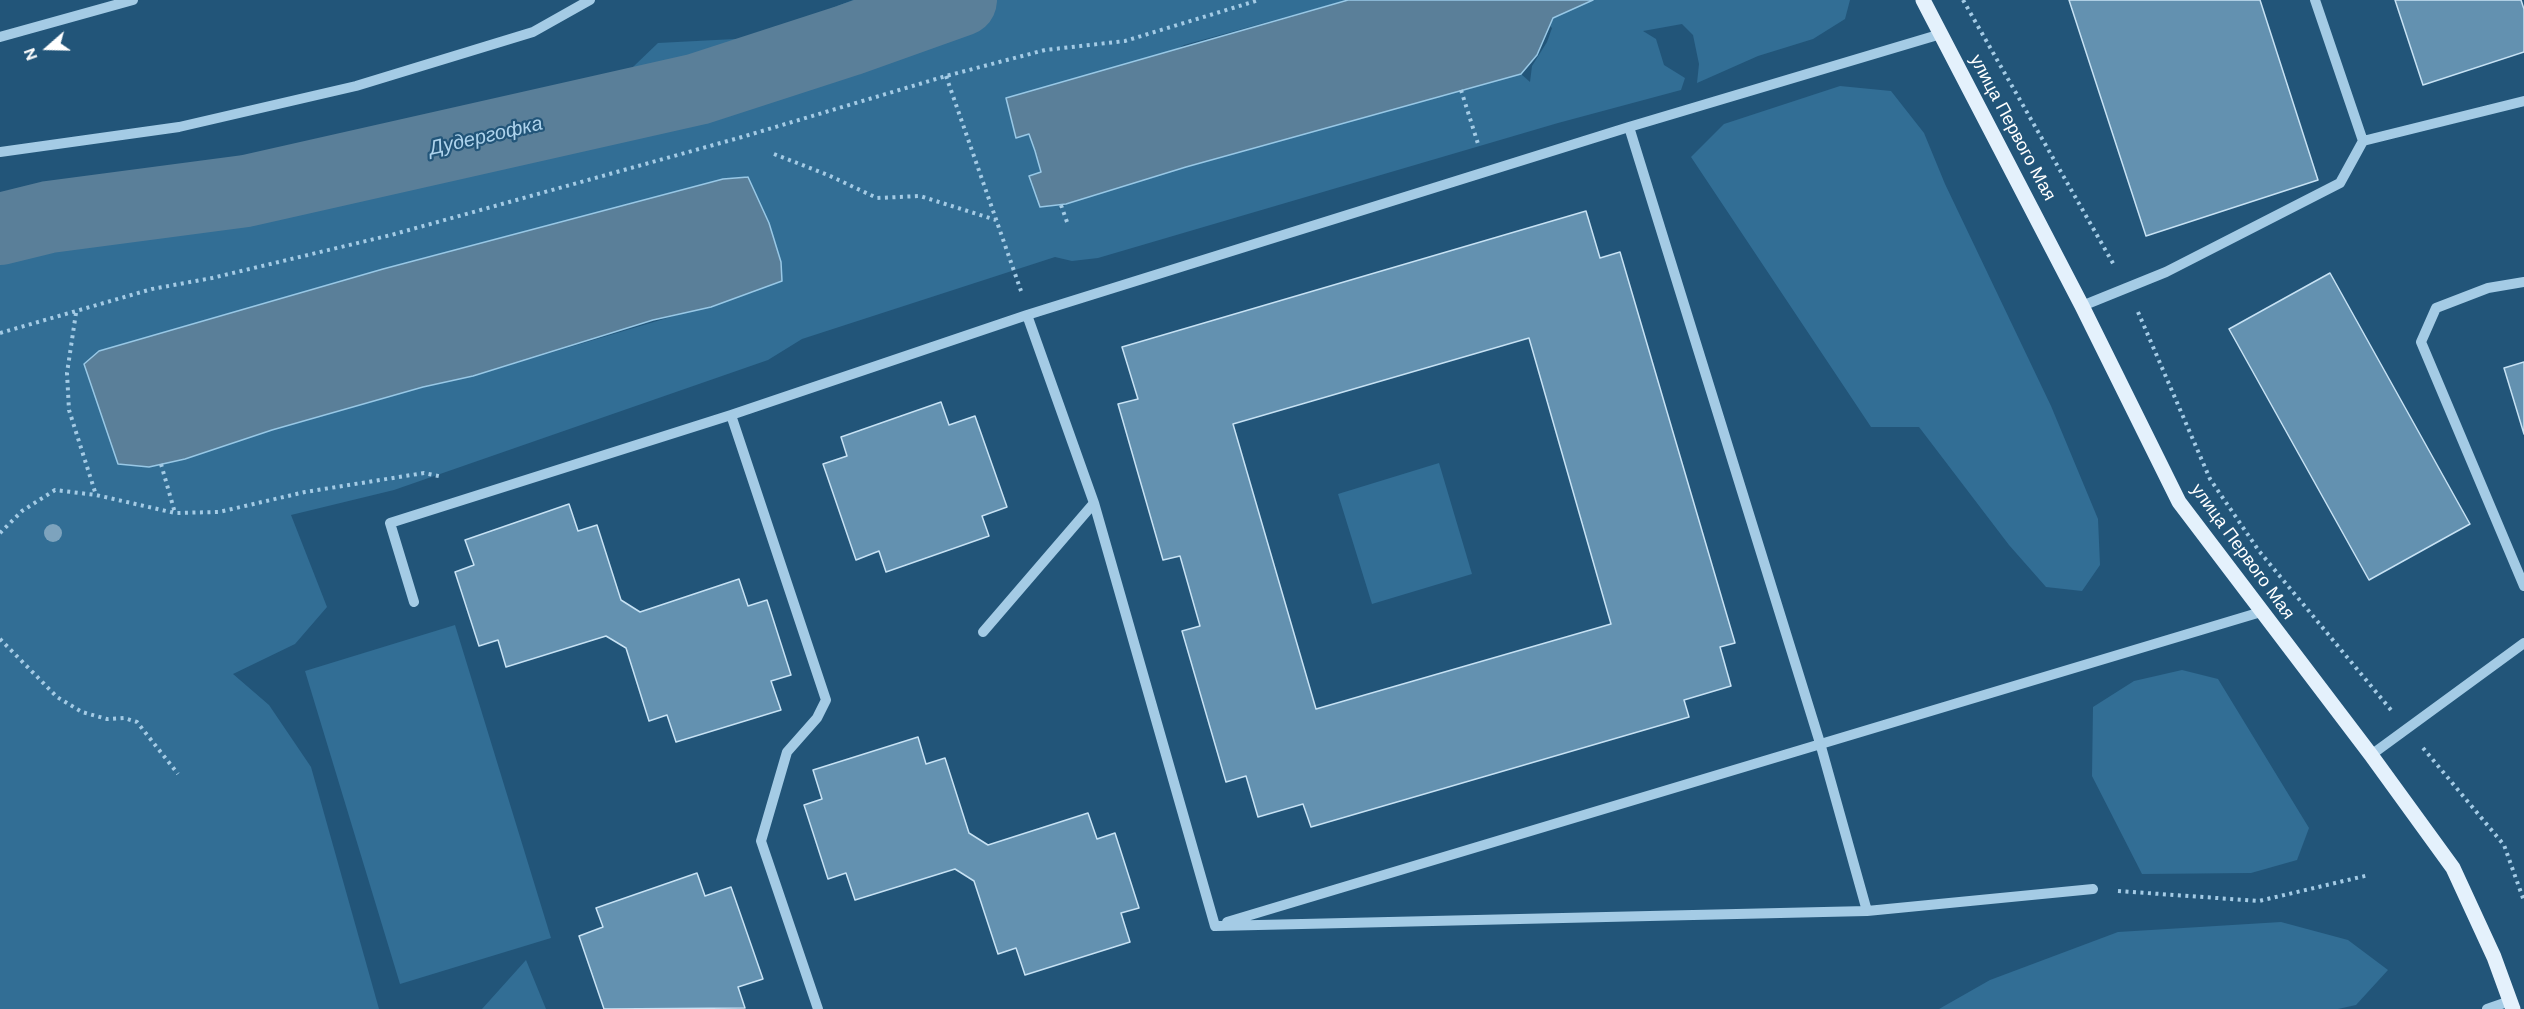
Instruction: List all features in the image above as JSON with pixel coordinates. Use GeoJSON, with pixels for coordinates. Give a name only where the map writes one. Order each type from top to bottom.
{"type":"FeatureCollection","features":[{"type":"Feature","properties":{"kind":"main road","name":"улица Первого Мая"},"geometry":{"type":"LineString","coordinates":[[1923,0],[2082,306],[2179,502],[2372,755],[2453,868],[2494,957],[2512,1005]]}},
{"type":"Feature","properties":{"kind":"lane"},"geometry":{"type":"LineString","coordinates":[[0,37],[133,0]]}},
{"type":"Feature","properties":{"kind":"lane"},"geometry":{"type":"LineString","coordinates":[[0,152],[179,127],[356,86],[533,32],[591,0]]}},
{"type":"Feature","properties":{"kind":"lane"},"geometry":{"type":"LineString","coordinates":[[2315,0],[2363,141]]}},
{"type":"Feature","properties":{"kind":"lane"},"geometry":{"type":"LineString","coordinates":[[414,602],[390,523],[731,415],[1027,315],[1629,127],[1941,34]]}},
{"type":"Feature","properties":{"kind":"lane"},"geometry":{"type":"LineString","coordinates":[[2082,306],[2166,272],[2340,183],[2363,141],[2524,101]]}},
{"type":"Feature","properties":{"kind":"lane"},"geometry":{"type":"LineString","coordinates":[[1629,127],[1821,743],[1867,912]]}},
{"type":"Feature","properties":{"kind":"lane"},"geometry":{"type":"LineString","coordinates":[[2524,282],[2488,288],[2436,308],[2421,342],[2524,586]]}},
{"type":"Feature","properties":{"kind":"lane"},"geometry":{"type":"LineString","coordinates":[[1027,315],[1094,503],[1215,926]]}},
{"type":"Feature","properties":{"kind":"lane"},"geometry":{"type":"LineString","coordinates":[[731,415],[826,700],[817,718],[787,752],[761,841],[818,1009]]}},
{"type":"Feature","properties":{"kind":"lane"},"geometry":{"type":"LineString","coordinates":[[983,632],[1094,503]]}},
{"type":"Feature","properties":{"kind":"lane"},"geometry":{"type":"LineString","coordinates":[[1215,926],[2261,612]]}},
{"type":"Feature","properties":{"kind":"lane"},"geometry":{"type":"LineString","coordinates":[[2372,755],[2524,643]]}},
{"type":"Feature","properties":{"kind":"lane"},"geometry":{"type":"LineString","coordinates":[[1215,926],[1867,912],[2093,889]]}},
{"type":"Feature","properties":{"kind":"lane"},"geometry":{"type":"LineString","coordinates":[[2487,1009],[2512,1005]]}},
{"type":"Feature","properties":{"kind":"path"},"geometry":{"type":"LineString","coordinates":[[0,333],[76,313],[152,289],[285,262],[483,210],[946,76],[1045,50],[1125,41],[1259,0]]}},
{"type":"Feature","properties":{"kind":"path"},"geometry":{"type":"LineString","coordinates":[[1963,0],[2127,288],[2210,478],[2259,551],[2504,845],[2524,899]]}},
{"type":"Feature","properties":{"kind":"path"},"geometry":{"type":"LineString","coordinates":[[946,76],[1016,272],[1027,315]]}},
{"type":"Feature","properties":{"kind":"path"},"geometry":{"type":"LineString","coordinates":[[1461,90],[1487,171]]}},
{"type":"Feature","properties":{"kind":"path"},"geometry":{"type":"LineString","coordinates":[[774,154],[828,175],[877,198],[920,196],[997,220]]}},
{"type":"Feature","properties":{"kind":"path"},"geometry":{"type":"LineString","coordinates":[[1061,205],[1067,222]]}},
{"type":"Feature","properties":{"kind":"path"},"geometry":{"type":"LineString","coordinates":[[76,313],[67,374],[69,410],[96,495]]}},
{"type":"Feature","properties":{"kind":"path"},"geometry":{"type":"LineString","coordinates":[[161,464],[175,513]]}},
{"type":"Feature","properties":{"kind":"path"},"geometry":{"type":"LineString","coordinates":[[0,533],[22,511],[55,490],[96,495],[175,513],[219,512],[305,492],[424,473],[454,479],[462,500]]}},
{"type":"Feature","properties":{"kind":"path"},"geometry":{"type":"LineString","coordinates":[[0,639],[57,698],[82,712],[107,719],[124,718],[137,722],[178,774]]}},
{"type":"Feature","properties":{"kind":"path"},"geometry":{"type":"LineString","coordinates":[[2093,889],[2259,901],[2369,875]]}},
{"type":"Feature","properties":{"kind":"shaded area"},"geometry":{"type":"Polygon","coordinates":[[[853,0],[1348,0],[1184,45],[1017,138],[1029,134],[1041,172],[1040,206],[1061,205],[1059,210],[1066,204],[1186,167],[1521,74],[1530,82],[1532,66],[1547,42],[1552,28],[1522,0],[1553,18],[1593,0],[1850,0],[1845,19],[1813,39],[1758,56],[1697,83],[1699,64],[1693,35],[1682,24],[1643,31],[1656,39],[1664,65],[1685,78],[1681,90],[1558,123],[1098,258],[1072,261],[1055,257],[802,339],[768,360],[394,490],[291,515],[327,607],[295,644],[233,674],[269,705],[311,767],[379,1009],[0,1009],[0,214],[108,193],[127,239],[183,219],[243,216],[458,171],[505,150],[596,133],[639,130],[665,122],[634,114],[610,89],[658,43],[754,38],[853,0]],[[748,177],[723,179],[383,269],[99,351],[185,459],[272,430],[423,387],[473,376],[754,292],[748,177]]]}},
{"type":"Feature","properties":{"kind":"shaded area"},"geometry":{"type":"Polygon","coordinates":[[[1348,0],[1593,0],[1553,18],[1537,55],[1521,74],[1186,167],[1066,204],[1040,207],[1029,176],[1041,172],[1035,151],[1029,134],[1016,138],[1006,98],[1348,0]]]}},
{"type":"Feature","properties":{"kind":"shaded area"},"geometry":{"type":"Polygon","coordinates":[[[1840,86],[1891,91],[1924,133],[1945,184],[2051,406],[2098,519],[2100,565],[2082,591],[2046,587],[2009,545],[1919,427],[1871,427],[1691,157],[1724,124],[1840,86]]]}},
{"type":"Feature","properties":{"kind":"shaded area"},"geometry":{"type":"Polygon","coordinates":[[[748,177],[769,223],[781,262],[782,281],[711,307],[653,320],[473,376],[423,387],[272,430],[185,459],[149,467],[118,464],[84,364],[99,351],[383,269],[723,179],[748,177]]]}},
{"type":"Feature","properties":{"kind":"shaded area"},"geometry":{"type":"Polygon","coordinates":[[[1439,463],[1472,574],[1372,604],[1338,494],[1439,463]]]}},
{"type":"Feature","properties":{"kind":"shaded area"},"geometry":{"type":"Polygon","coordinates":[[[455,625],[551,938],[400,984],[305,671],[455,625]]]}},
{"type":"Feature","properties":{"kind":"shaded area"},"geometry":{"type":"Polygon","coordinates":[[[2182,670],[2218,679],[2309,828],[2297,860],[2251,873],[2142,874],[2092,776],[2093,707],[2134,681],[2182,670]]]}},
{"type":"Feature","properties":{"kind":"shaded area"},"geometry":{"type":"Polygon","coordinates":[[[2281,922],[2348,940],[2388,970],[2356,1005],[2338,1009],[1939,1009],[1990,980],[2118,932],[2281,922]]]}},
{"type":"Feature","properties":{"kind":"shaded area"},"geometry":{"type":"Polygon","coordinates":[[[526,960],[546,1009],[482,1009],[526,960]]]}},
{"type":"Feature","properties":{"kind":"building"},"geometry":{"type":"Polygon","coordinates":[[[2069,0],[2260,0],[2318,180],[2146,236],[2069,0]]]}},
{"type":"Feature","properties":{"kind":"building"},"geometry":{"type":"Polygon","coordinates":[[[2395,0],[2521,0],[2524,9],[2524,52],[2423,85],[2395,0]]]}},
{"type":"Feature","properties":{"kind":"building"},"geometry":{"type":"Polygon","coordinates":[[[1586,211],[1600,258],[1620,252],[1735,643],[1720,647],[1731,686],[1684,700],[1689,717],[1311,827],[1303,804],[1258,817],[1246,776],[1226,782],[1182,631],[1200,626],[1180,556],[1163,560],[1118,404],[1138,399],[1122,347],[1586,211]],[[1529,338],[1233,424],[1316,709],[1611,624],[1529,338]]]}},
{"type":"Feature","properties":{"kind":"building"},"geometry":{"type":"Polygon","coordinates":[[[2330,273],[2470,524],[2369,580],[2229,329],[2330,273]]]}},
{"type":"Feature","properties":{"kind":"building"},"geometry":{"type":"Polygon","coordinates":[[[2524,362],[2524,434],[2504,368],[2524,362]]]}},
{"type":"Feature","properties":{"kind":"building"},"geometry":{"type":"Polygon","coordinates":[[[941,402],[949,425],[975,416],[1007,507],[982,516],[989,536],[886,572],[879,551],[856,560],[823,464],[847,456],[841,437],[941,402]]]}},
{"type":"Feature","properties":{"kind":"building"},"geometry":{"type":"Polygon","coordinates":[[[569,504],[578,531],[597,525],[621,600],[640,612],[739,579],[748,606],[767,600],[791,675],[771,681],[781,710],[676,742],[667,715],[649,721],[626,648],[606,636],[506,667],[498,640],[479,646],[455,572],[474,565],[465,540],[569,504]]]}},
{"type":"Feature","properties":{"kind":"building"},"geometry":{"type":"Polygon","coordinates":[[[918,737],[926,764],[945,758],[969,833],[988,845],[1088,813],[1097,839],[1115,833],[1139,908],[1121,913],[1130,942],[1025,975],[1016,948],[998,954],[974,881],[955,869],[855,900],[846,873],[828,879],[804,805],[822,799],[813,770],[918,737]]]}},
{"type":"Feature","properties":{"kind":"building"},"geometry":{"type":"Polygon","coordinates":[[[697,873],[705,896],[731,887],[763,979],[738,987],[745,1008],[604,1009],[579,936],[603,927],[596,908],[697,873]]]}},
{"type":"Feature","properties":{"kind":"waterway","name":"Дудергофка"},"geometry":{"type":"LineString","coordinates":[[0,229],[49,217],[246,191],[698,89],[849,40],[961,0]]}}]}
